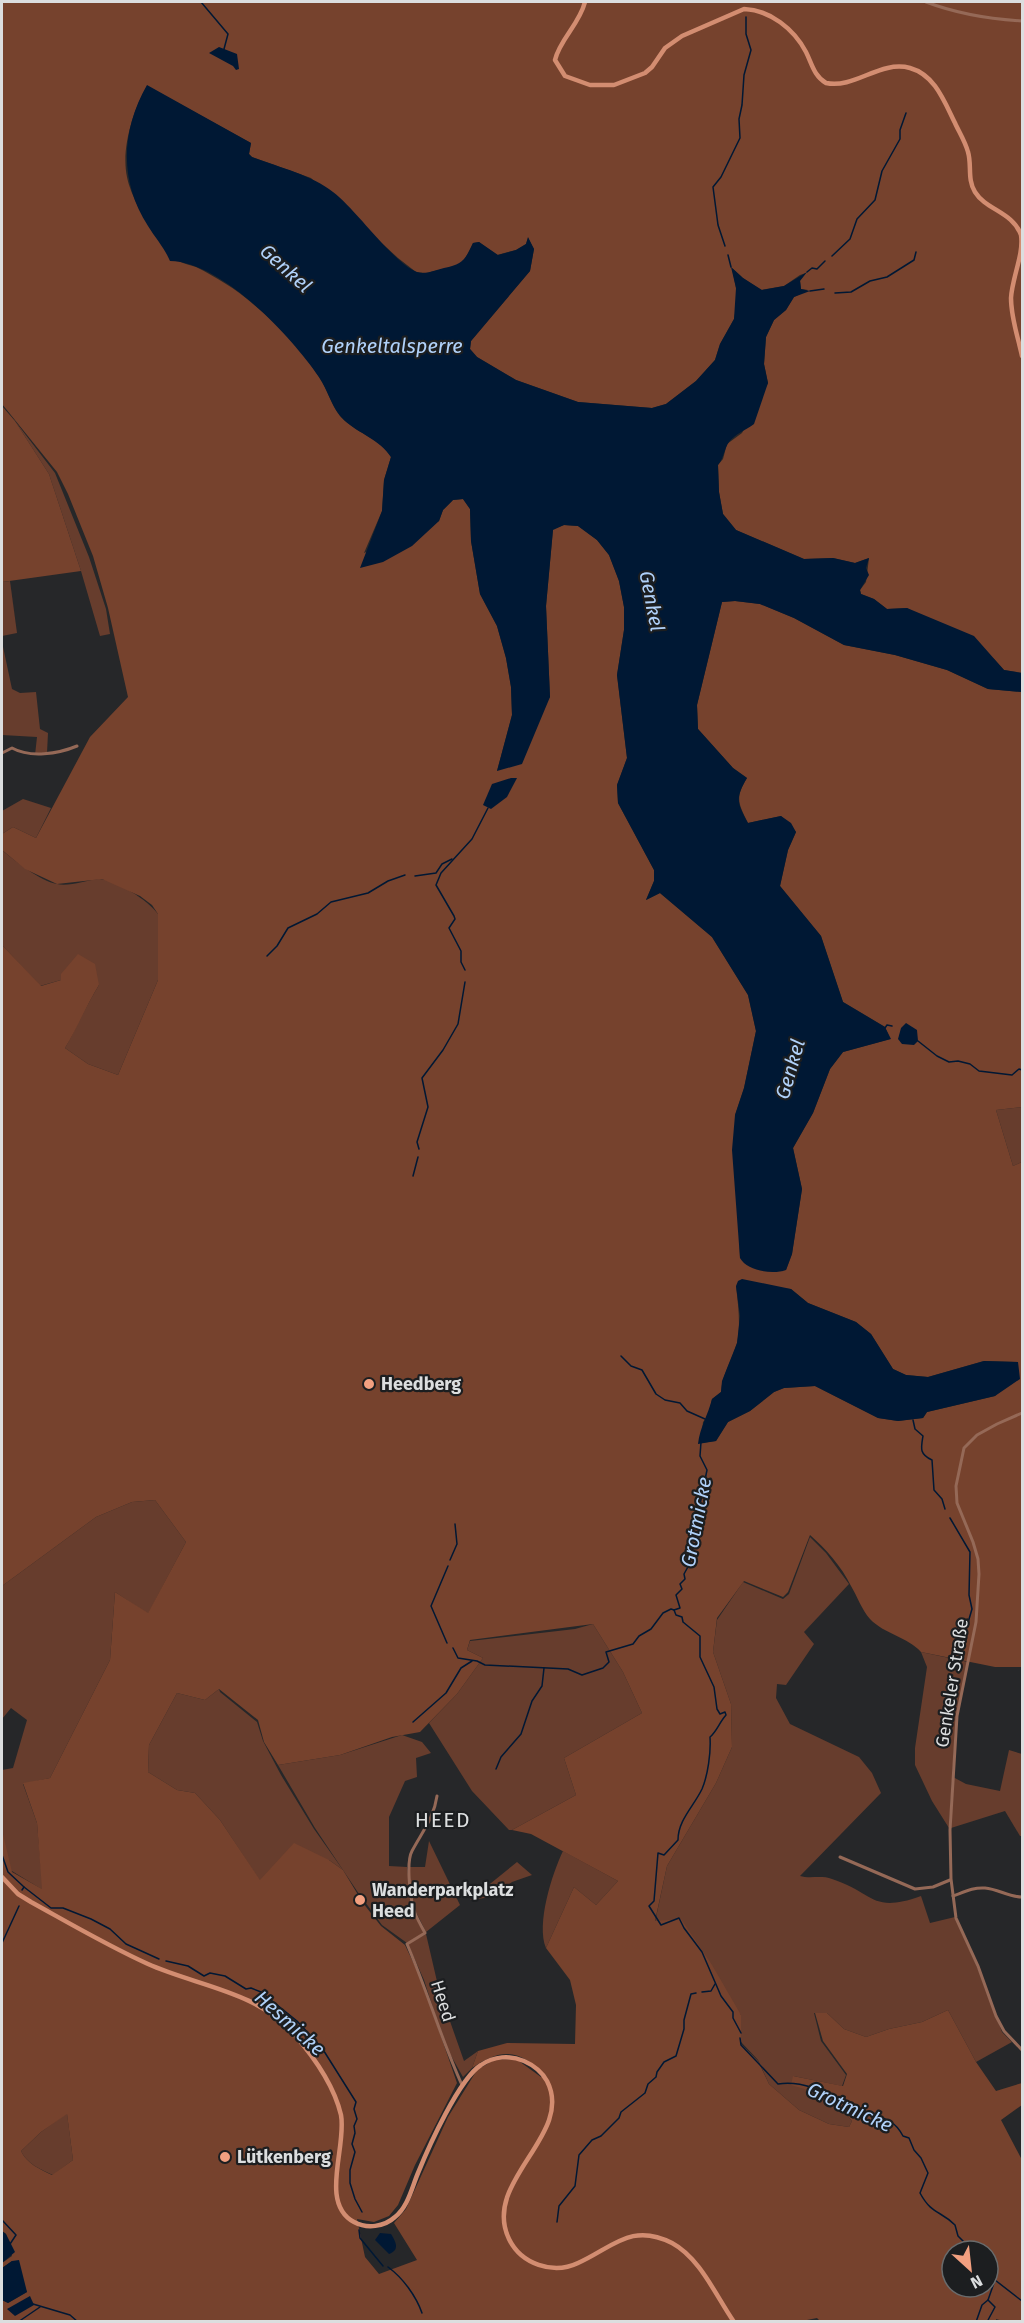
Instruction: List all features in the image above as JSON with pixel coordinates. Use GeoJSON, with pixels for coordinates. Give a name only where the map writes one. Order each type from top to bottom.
{"type":"FeatureCollection","features":[{"type":"Feature","properties":{"kind":"main road"},"geometry":{"type":"LineString","coordinates":[[585,2],[582,13],[558,51],[555,60],[564,76],[590,85],[614,85],[630,80],[652,67],[665,48],[682,36],[744,9],[755,9],[785,26],[800,42],[815,72],[826,83],[843,83],[887,67],[908,68],[921,73],[939,91],[964,141],[969,153],[972,187],[978,197],[1005,214],[1019,231],[1022,240],[1011,297],[1013,318],[1023,356]]}},
{"type":"Feature","properties":{"kind":"main road"},"geometry":{"type":"LineString","coordinates":[[2,1877],[18,1894],[120,1951],[170,1973],[244,1999],[265,2009],[283,2023],[309,2052],[334,2095],[342,2128],[336,2184],[337,2200],[344,2214],[357,2223],[381,2225],[395,2218],[401,2211],[430,2146],[462,2087],[479,2066],[506,2057],[520,2059],[533,2066],[543,2076],[550,2089],[552,2103],[550,2117],[512,2185],[504,2205],[503,2219],[512,2245],[521,2255],[539,2265],[561,2268],[578,2264],[618,2240],[631,2236],[653,2237],[667,2241],[685,2252],[734,2322]]}},
{"type":"Feature","properties":{"kind":"street"},"geometry":{"type":"LineString","coordinates":[[926,2],[974,17],[1023,21]]}},
{"type":"Feature","properties":{"kind":"street"},"geometry":{"type":"LineString","coordinates":[[2,753],[12,748],[23,754],[55,752],[77,746]]}},
{"type":"Feature","properties":{"kind":"street","name":"Genkeler Straße"},"geometry":{"type":"LineString","coordinates":[[1023,1413],[977,1435],[964,1448],[956,1486],[957,1503],[978,1558],[979,1574],[976,1622],[957,1716],[950,1824],[951,1879],[956,1918],[978,1965],[996,2016],[1004,2031],[1023,2050]]}},
{"type":"Feature","properties":{"kind":"street","name":"Heed"},"geometry":{"type":"LineString","coordinates":[[437,1796],[436,1809],[428,1827],[410,1853],[407,1867],[414,1908],[425,1933],[406,1944],[423,1981],[444,2046],[462,2087]]}},
{"type":"Feature","properties":{"kind":"street"},"geometry":{"type":"LineString","coordinates":[[840,1857],[915,1889],[933,1887],[951,1879]]}},
{"type":"Feature","properties":{"kind":"street"},"geometry":{"type":"LineString","coordinates":[[953,1896],[972,1889],[987,1888],[1011,1897],[1023,1897]]}},
{"type":"Feature","properties":{"kind":"shaded area"},"geometry":{"type":"Polygon","coordinates":[[[2,2],[1022,2],[1022,673],[1004,670],[994,659],[907,608],[887,609],[874,599],[861,594],[860,590],[866,582],[869,558],[855,563],[833,558],[804,559],[736,530],[723,514],[718,465],[723,459],[727,444],[742,433],[768,383],[764,364],[766,337],[774,320],[786,310],[794,297],[808,290],[801,289],[800,280],[806,273],[784,286],[761,290],[732,268],[736,288],[734,319],[720,344],[715,360],[696,381],[666,404],[652,408],[578,402],[516,380],[477,357],[470,349],[471,341],[530,271],[534,249],[528,238],[526,244],[516,250],[497,255],[479,242],[473,243],[464,261],[456,266],[426,273],[416,272],[311,178],[252,157],[249,154],[251,143],[147,86],[137,106],[130,130],[126,166],[129,184],[139,209],[167,250],[179,261],[196,267],[233,288],[272,321],[308,361],[341,417],[370,437],[391,457],[384,480],[382,511],[364,553],[439,521],[443,510],[453,500],[463,499],[470,509],[471,541],[480,594],[497,626],[511,687],[512,715],[497,771],[550,697],[546,606],[553,529],[564,525],[578,526],[597,540],[609,555],[619,581],[624,607],[624,630],[617,675],[627,758],[617,785],[618,803],[654,870],[654,881],[646,900],[660,893],[712,937],[748,995],[756,1031],[744,1088],[735,1115],[740,1258],[786,1270],[792,1254],[802,1189],[793,1148],[813,1113],[830,1069],[843,1052],[890,1039],[885,1027],[843,1002],[821,936],[780,886],[788,850],[796,832],[781,816],[748,823],[739,800],[747,778],[733,768],[698,729],[697,705],[722,602],[760,604],[794,618],[844,645],[895,655],[947,670],[988,689],[1022,692],[1022,1107],[996,1110],[1013,1166],[1022,1162],[1022,1667],[995,1667],[921,1652],[910,1643],[882,1628],[870,1619],[838,1565],[810,1535],[788,1592],[783,1597],[744,1581],[717,1618],[713,1652],[731,1704],[732,1747],[716,1783],[667,1866],[655,1921],[681,1919],[712,1965],[741,2015],[741,2044],[758,2061],[769,2084],[799,2110],[829,2124],[849,2127],[852,2121],[831,2097],[791,2085],[793,2076],[843,2086],[847,2074],[823,2041],[815,2013],[827,2013],[844,2029],[866,2037],[922,2022],[948,2010],[976,2062],[996,2091],[1022,2083],[1022,2105],[1001,2120],[1022,2160],[1022,2321],[996,2319],[996,2322],[821,2322],[817,2318],[797,2322],[2,2321],[2,2300],[8,2303],[27,2292],[12,2261],[2,2268],[2,2263],[12,2256],[6,2234],[2,2231],[2,1830],[12,1872],[42,1889],[37,1823],[23,1783],[50,1778],[110,1660],[115,1592],[148,1613],[186,1542],[155,1500],[132,1502],[96,1517],[2,1586],[2,945],[41,986],[61,980],[61,974],[78,954],[95,964],[99,985],[65,1048],[88,1064],[118,1075],[158,980],[158,914],[152,905],[140,896],[102,879],[57,884],[25,869],[2,850],[2,834],[13,827],[36,838],[90,737],[128,697],[108,608],[93,556],[57,472],[2,404],[2,2]],[[736,1286],[739,1322],[737,1343],[721,1392],[712,1399],[708,1416],[703,1422],[701,1443],[716,1441],[728,1422],[750,1411],[774,1392],[784,1388],[815,1386],[878,1418],[898,1421],[923,1418],[927,1412],[995,1396],[1018,1362],[984,1361],[928,1377],[906,1375],[893,1369],[871,1334],[856,1322],[808,1303],[791,1289],[736,1286]],[[593,1624],[470,1640],[467,1650],[483,1658],[457,1694],[420,1732],[392,1737],[340,1755],[278,1765],[264,1742],[258,1720],[219,1689],[205,1700],[177,1693],[149,1745],[148,1772],[177,1790],[195,1793],[220,1820],[260,1880],[294,1843],[329,1860],[343,1870],[363,1903],[381,1926],[405,1945],[422,1981],[457,2083],[415,2165],[398,2205],[389,2216],[374,2222],[357,2219],[365,2257],[379,2274],[417,2260],[394,2223],[406,2209],[448,2117],[477,2070],[494,2060],[516,2059],[541,2077],[545,2075],[527,2060],[510,2054],[493,2057],[472,2068],[478,2051],[507,2043],[575,2044],[576,2005],[570,1980],[546,1948],[574,1887],[596,1905],[618,1881],[531,1834],[512,1830],[576,1795],[564,1758],[642,1713],[623,1672],[593,1624]],[[67,2114],[41,2132],[21,2151],[30,2163],[52,2175],[73,2160],[67,2114]]]}},
{"type":"Feature","properties":{"kind":"shaded area"},"geometry":{"type":"Polygon","coordinates":[[[2,406],[15,421],[49,474],[81,571],[2,582],[2,406]]]}},
{"type":"Feature","properties":{"kind":"shaded area"},"geometry":{"type":"Polygon","coordinates":[[[15,421],[55,473],[89,557],[106,609],[110,634],[100,636],[49,474],[15,421]]]}},
{"type":"Feature","properties":{"kind":"shaded area"},"geometry":{"type":"Polygon","coordinates":[[[10,581],[17,633],[2,636],[2,582],[10,581]]]}},
{"type":"Feature","properties":{"kind":"shaded area"},"geometry":{"type":"Polygon","coordinates":[[[2,642],[12,689],[20,693],[36,692],[40,729],[48,733],[47,753],[35,755],[37,737],[2,735],[2,642]]]}},
{"type":"Feature","properties":{"kind":"shaded area"},"geometry":{"type":"Polygon","coordinates":[[[23,799],[51,808],[36,838],[13,827],[2,834],[2,811],[23,799]]]}},
{"type":"Feature","properties":{"kind":"shaded area"},"geometry":{"type":"Polygon","coordinates":[[[2,850],[28,870],[50,882],[67,885],[99,879],[114,883],[140,897],[158,914],[158,980],[118,1075],[88,1064],[65,1048],[99,985],[61,980],[40,986],[2,945],[2,850]]]}},
{"type":"Feature","properties":{"kind":"shaded area"},"geometry":{"type":"Polygon","coordinates":[[[1022,1107],[1022,1162],[1013,1166],[996,1110],[1022,1107]]]}},
{"type":"Feature","properties":{"kind":"shaded area"},"geometry":{"type":"Polygon","coordinates":[[[155,1500],[186,1542],[148,1614],[115,1592],[110,1660],[50,1778],[23,1784],[37,1823],[43,1890],[2,1865],[2,1770],[13,1768],[27,1720],[11,1708],[2,1719],[2,1586],[96,1517],[132,1502],[155,1500]]]}},
{"type":"Feature","properties":{"kind":"shaded area"},"geometry":{"type":"Polygon","coordinates":[[[810,1537],[826,1553],[849,1584],[804,1632],[814,1644],[786,1685],[777,1684],[776,1698],[790,1724],[859,1757],[872,1773],[881,1793],[800,1876],[832,1879],[882,1902],[905,1901],[921,1896],[930,1923],[955,1917],[984,1983],[1002,2032],[1012,2042],[976,2062],[948,2010],[922,2022],[866,2037],[844,2029],[827,2013],[814,2013],[821,2041],[846,2075],[842,2086],[793,2076],[831,2097],[852,2121],[849,2127],[829,2124],[799,2110],[769,2084],[758,2060],[741,2042],[741,2015],[655,1922],[667,1866],[716,1783],[732,1747],[731,1704],[713,1652],[717,1620],[743,1582],[783,1599],[789,1594],[810,1537]]]}},
{"type":"Feature","properties":{"kind":"shaded area"},"geometry":{"type":"Polygon","coordinates":[[[593,1624],[623,1672],[642,1713],[564,1758],[576,1795],[509,1830],[472,1791],[429,1723],[457,1694],[483,1658],[467,1650],[470,1641],[575,1629],[593,1624]]]}},
{"type":"Feature","properties":{"kind":"shaded area"},"geometry":{"type":"Polygon","coordinates":[[[921,1652],[968,1662],[956,1716],[949,1828],[932,1801],[915,1765],[915,1748],[927,1667],[921,1652]]]}},
{"type":"Feature","properties":{"kind":"shaded area"},"geometry":{"type":"Polygon","coordinates":[[[219,1689],[257,1722],[263,1741],[281,1775],[314,1829],[343,1870],[329,1860],[260,1881],[220,1820],[195,1793],[177,1790],[148,1772],[149,1745],[177,1693],[205,1700],[219,1689]]]}},
{"type":"Feature","properties":{"kind":"shaded area"},"geometry":{"type":"Polygon","coordinates":[[[402,1735],[422,1742],[431,1753],[416,1758],[417,1777],[405,1781],[389,1817],[389,1866],[407,1867],[412,1908],[424,1933],[407,1943],[382,1925],[357,1891],[315,1828],[278,1765],[340,1755],[402,1735]]]}},
{"type":"Feature","properties":{"kind":"shaded area"},"geometry":{"type":"Polygon","coordinates":[[[1009,1750],[1022,1754],[1022,1836],[1005,1811],[951,1828],[953,1777],[966,1784],[1000,1791],[1009,1750]]]}},
{"type":"Feature","properties":{"kind":"shaded area"},"geometry":{"type":"Polygon","coordinates":[[[429,1841],[460,1905],[426,1932],[414,1908],[408,1867],[425,1867],[429,1841]]]}},
{"type":"Feature","properties":{"kind":"shaded area"},"geometry":{"type":"Polygon","coordinates":[[[563,1851],[618,1881],[596,1905],[574,1887],[546,1948],[543,1938],[544,1913],[550,1885],[563,1851]]]}},
{"type":"Feature","properties":{"kind":"shaded area"},"geometry":{"type":"Polygon","coordinates":[[[517,1862],[532,1875],[512,1882],[492,1897],[470,1900],[517,1862]]]}},
{"type":"Feature","properties":{"kind":"shaded area"},"geometry":{"type":"Polygon","coordinates":[[[426,1934],[439,1990],[464,2061],[478,2051],[472,2068],[463,2077],[445,2045],[424,1980],[408,1944],[426,1934]]]}},
{"type":"Feature","properties":{"kind":"shaded area"},"geometry":{"type":"Polygon","coordinates":[[[67,2113],[73,2160],[53,2175],[30,2163],[21,2151],[41,2132],[67,2113]]]}},
{"type":"Feature","properties":{"kind":"water"},"geometry":{"type":"Polygon","coordinates":[[[219,47],[237,54],[239,69],[236,70],[209,53],[219,47]]]}},
{"type":"Feature","properties":{"kind":"water","name":"Genkeltalsperre"},"geometry":{"type":"Polygon","coordinates":[[[147,85],[251,143],[249,154],[252,157],[305,176],[325,186],[342,200],[397,258],[417,272],[430,272],[459,263],[473,243],[479,242],[498,255],[516,250],[526,244],[528,237],[534,249],[530,271],[471,341],[470,349],[477,357],[516,380],[578,402],[652,408],[666,404],[696,381],[715,360],[720,344],[734,319],[736,288],[731,267],[762,290],[784,286],[807,272],[800,281],[801,289],[810,291],[794,297],[786,310],[774,320],[766,337],[764,364],[768,383],[754,424],[731,439],[718,465],[723,514],[736,530],[804,559],[833,558],[855,563],[869,558],[866,568],[869,575],[860,590],[861,594],[874,599],[887,609],[907,608],[974,636],[1004,670],[1022,673],[1022,692],[988,689],[947,670],[895,655],[844,645],[794,618],[760,604],[722,602],[697,705],[698,729],[733,768],[747,778],[739,800],[748,823],[781,816],[791,823],[796,832],[788,850],[780,886],[821,936],[843,1002],[885,1027],[891,1039],[843,1052],[830,1069],[813,1113],[793,1148],[802,1189],[792,1254],[786,1270],[761,1271],[748,1266],[740,1258],[732,1150],[735,1115],[744,1088],[756,1031],[748,995],[712,937],[660,893],[646,900],[654,881],[654,870],[618,803],[617,785],[627,758],[617,675],[624,630],[624,607],[619,581],[609,555],[597,540],[578,526],[564,525],[553,530],[546,606],[550,697],[522,764],[497,771],[512,715],[511,687],[497,626],[480,594],[471,541],[470,509],[463,499],[453,500],[443,510],[439,521],[412,546],[383,562],[360,568],[382,511],[384,480],[391,457],[375,441],[340,416],[307,360],[253,304],[233,287],[211,274],[190,265],[170,261],[139,209],[128,174],[128,138],[138,102],[147,85]]]}},
{"type":"Feature","properties":{"kind":"water"},"geometry":{"type":"Polygon","coordinates":[[[517,778],[507,797],[491,809],[483,805],[492,784],[517,778]]]}},
{"type":"Feature","properties":{"kind":"water"},"geometry":{"type":"Polygon","coordinates":[[[906,1023],[917,1030],[918,1041],[914,1045],[902,1044],[898,1039],[901,1028],[906,1023]]]}},
{"type":"Feature","properties":{"kind":"water"},"geometry":{"type":"Polygon","coordinates":[[[742,1279],[791,1289],[808,1303],[856,1322],[871,1334],[893,1369],[906,1375],[928,1377],[984,1361],[1018,1362],[1020,1379],[995,1396],[927,1412],[923,1418],[898,1421],[878,1418],[815,1386],[784,1388],[774,1392],[750,1411],[728,1422],[716,1441],[698,1444],[712,1399],[721,1392],[722,1381],[737,1343],[740,1316],[736,1286],[742,1279]]]}},
{"type":"Feature","properties":{"kind":"water"},"geometry":{"type":"Polygon","coordinates":[[[2,2231],[6,2234],[15,2252],[2,2263],[2,2231]]]}},
{"type":"Feature","properties":{"kind":"water"},"geometry":{"type":"Polygon","coordinates":[[[380,2233],[391,2234],[394,2240],[396,2248],[389,2254],[375,2240],[380,2233]]]}},
{"type":"Feature","properties":{"kind":"water"},"geometry":{"type":"Polygon","coordinates":[[[19,2260],[27,2292],[8,2303],[2,2300],[2,2268],[12,2261],[19,2260]]]}},
{"type":"Feature","properties":{"kind":"water"},"geometry":{"type":"Polygon","coordinates":[[[30,2296],[34,2305],[15,2316],[7,2309],[30,2296]]]}},
{"type":"Feature","properties":{"kind":"waterway","name":"Genkel"},"geometry":{"type":"LineString","coordinates":[[201,2],[228,34],[224,49]]}},
{"type":"Feature","properties":{"kind":"waterway"},"geometry":{"type":"LineString","coordinates":[[725,246],[718,225],[713,187],[721,177],[740,138],[739,119],[744,75],[751,50],[746,34],[746,17]]}},
{"type":"Feature","properties":{"kind":"waterway"},"geometry":{"type":"LineString","coordinates":[[832,256],[850,239],[857,219],[875,200],[882,171],[900,139],[900,130],[906,113]]}},
{"type":"Feature","properties":{"kind":"waterway"},"geometry":{"type":"LineString","coordinates":[[835,293],[851,292],[870,281],[887,277],[914,260],[916,252]]}},
{"type":"Feature","properties":{"kind":"waterway"},"geometry":{"type":"LineString","coordinates":[[728,255],[731,267]]}},
{"type":"Feature","properties":{"kind":"waterway"},"geometry":{"type":"LineString","coordinates":[[807,272],[812,268],[817,269],[825,261]]}},
{"type":"Feature","properties":{"kind":"waterway"},"geometry":{"type":"LineString","coordinates":[[810,291],[824,289]]}},
{"type":"Feature","properties":{"kind":"waterway"},"geometry":{"type":"LineString","coordinates":[[465,970],[461,962],[461,951],[449,928],[455,919],[454,916],[436,885],[441,873],[472,839],[488,808]]}},
{"type":"Feature","properties":{"kind":"waterway"},"geometry":{"type":"LineString","coordinates":[[415,876],[436,873],[442,864],[452,859]]}},
{"type":"Feature","properties":{"kind":"waterway"},"geometry":{"type":"LineString","coordinates":[[267,956],[277,946],[288,928],[317,914],[331,902],[368,893],[388,881],[405,875]]}},
{"type":"Feature","properties":{"kind":"waterway"},"geometry":{"type":"LineString","coordinates":[[419,1149],[417,1142],[428,1107],[422,1078],[443,1050],[458,1024],[465,982]]}},
{"type":"Feature","properties":{"kind":"waterway"},"geometry":{"type":"LineString","coordinates":[[885,1028],[887,1025],[892,1026]]}},
{"type":"Feature","properties":{"kind":"waterway"},"geometry":{"type":"LineString","coordinates":[[918,1041],[949,1062],[958,1061],[970,1064],[979,1071],[1012,1075],[1019,1069],[1022,1070]]}},
{"type":"Feature","properties":{"kind":"waterway"},"geometry":{"type":"LineString","coordinates":[[413,1176],[418,1157]]}},
{"type":"Feature","properties":{"kind":"waterway"},"geometry":{"type":"LineString","coordinates":[[621,1356],[631,1366],[642,1370],[656,1394],[665,1400],[680,1403],[687,1411],[705,1419]]}},
{"type":"Feature","properties":{"kind":"waterway"},"geometry":{"type":"LineString","coordinates":[[913,1420],[915,1429],[923,1436],[923,1453],[932,1460],[934,1490],[942,1499],[945,1509]]}},
{"type":"Feature","properties":{"kind":"waterway","name":"Grotmicke"},"geometry":{"type":"LineString","coordinates":[[701,1442],[700,1456],[707,1470],[698,1514],[700,1522],[697,1542],[686,1560],[689,1565],[684,1574],[685,1579],[680,1584],[682,1589],[676,1595],[680,1608],[674,1610],[676,1615],[682,1617],[683,1622],[700,1636],[700,1657],[714,1687],[717,1709],[720,1714],[725,1712],[726,1715],[710,1737],[709,1763],[704,1783],[683,1820],[678,1840],[664,1855],[658,1853],[654,1901],[649,1906],[661,1925],[679,1918],[702,1952],[721,1996],[733,2012],[733,2018],[741,2033]]}},
{"type":"Feature","properties":{"kind":"waterway"},"geometry":{"type":"LineString","coordinates":[[950,1518],[970,1552],[969,1595],[972,1609],[967,1626]]}},
{"type":"Feature","properties":{"kind":"waterway"},"geometry":{"type":"LineString","coordinates":[[450,1560],[457,1544],[455,1524]]}},
{"type":"Feature","properties":{"kind":"waterway"},"geometry":{"type":"LineString","coordinates":[[447,1643],[431,1606],[448,1566]]}},
{"type":"Feature","properties":{"kind":"waterway"},"geometry":{"type":"LineString","coordinates":[[453,1648],[458,1658],[477,1661],[485,1665],[568,1669],[582,1675],[603,1668],[609,1662],[606,1652],[633,1644],[639,1636],[651,1629],[663,1613],[674,1610]]}},
{"type":"Feature","properties":{"kind":"waterway"},"geometry":{"type":"LineString","coordinates":[[413,1722],[446,1693],[461,1668],[472,1661]]}},
{"type":"Feature","properties":{"kind":"waterway"},"geometry":{"type":"LineString","coordinates":[[496,1769],[501,1757],[521,1734],[532,1701],[542,1686],[544,1668]]}},
{"type":"Feature","properties":{"kind":"waterway"},"geometry":{"type":"LineString","coordinates":[[2,1855],[8,1872],[24,1887],[22,1890]]}},
{"type":"Feature","properties":{"kind":"waterway","name":"Hesmicke"},"geometry":{"type":"LineString","coordinates":[[24,1887],[51,1908],[63,1908],[91,1919],[110,1929],[126,1944],[159,1959]]}},
{"type":"Feature","properties":{"kind":"waterway"},"geometry":{"type":"LineString","coordinates":[[2,1943],[19,1906]]}},
{"type":"Feature","properties":{"kind":"waterway","name":"Hesmicke"},"geometry":{"type":"LineString","coordinates":[[166,1961],[188,1966],[204,1976],[210,1973],[225,1976],[246,1989],[251,1988],[261,1992],[297,2021],[322,2048],[356,2102],[354,2109],[357,2119],[352,2144],[355,2152],[350,2170],[350,2183],[362,2212]]}},
{"type":"Feature","properties":{"kind":"waterway"},"geometry":{"type":"LineString","coordinates":[[702,1992],[711,1991],[715,1984]]}},
{"type":"Feature","properties":{"kind":"waterway"},"geometry":{"type":"LineString","coordinates":[[557,2222],[559,2206],[575,2186],[579,2155],[592,2140],[601,2136],[619,2118],[621,2112],[645,2093],[648,2084],[656,2077],[664,2062],[676,2056],[691,1994],[696,1993]]}},
{"type":"Feature","properties":{"kind":"waterway","name":"Grotmicke"},"geometry":{"type":"LineString","coordinates":[[740,2038],[741,2045],[778,2084],[795,2084],[813,2088],[858,2111],[894,2124],[903,2136],[909,2138],[928,2173],[920,2193],[924,2200],[932,2209],[955,2225],[961,2239]]}},
{"type":"Feature","properties":{"kind":"waterway"},"geometry":{"type":"LineString","coordinates":[[2,2220],[16,2235],[10,2244]]}},
{"type":"Feature","properties":{"kind":"waterway","name":"Hesmicke"},"geometry":{"type":"LineString","coordinates":[[359,2230],[360,2238],[383,2266]]}},
{"type":"Feature","properties":{"kind":"waterway","name":"Hesmicke"},"geometry":{"type":"LineString","coordinates":[[388,2267],[408,2288],[422,2313]]}},
{"type":"Feature","properties":{"kind":"waterway"},"geometry":{"type":"LineString","coordinates":[[1000,2284],[1022,2301]]}},
{"type":"Feature","properties":{"kind":"waterway","name":"Grotmicke"},"geometry":{"type":"LineString","coordinates":[[987,2322],[995,2307],[988,2299]]}},
{"type":"Feature","properties":{"kind":"waterway"},"geometry":{"type":"LineString","coordinates":[[976,2322],[982,2305],[988,2300]]}},
{"type":"Feature","properties":{"kind":"waterway"},"geometry":{"type":"LineString","coordinates":[[33,2304],[70,2315],[78,2322]]}},
{"type":"Feature","properties":{"kind":"waterway"},"geometry":{"type":"LineString","coordinates":[[18,2322],[40,2307]]}},
{"type":"Feature","properties":{"kind":"place","name":"Heedberg"},"geometry":{"type":"Point","coordinates":[369,1384]}},
{"type":"Feature","properties":{"kind":"place","name":"Wanderparkplatz Heed"},"geometry":{"type":"Point","coordinates":[360,1900]}},
{"type":"Feature","properties":{"kind":"place","name":"Lütkenberg"},"geometry":{"type":"Point","coordinates":[225,2157]}},
{"type":"Feature","properties":{"kind":"district","name":"HEED"},"geometry":{"type":"Point","coordinates":[443,1820]}}]}
